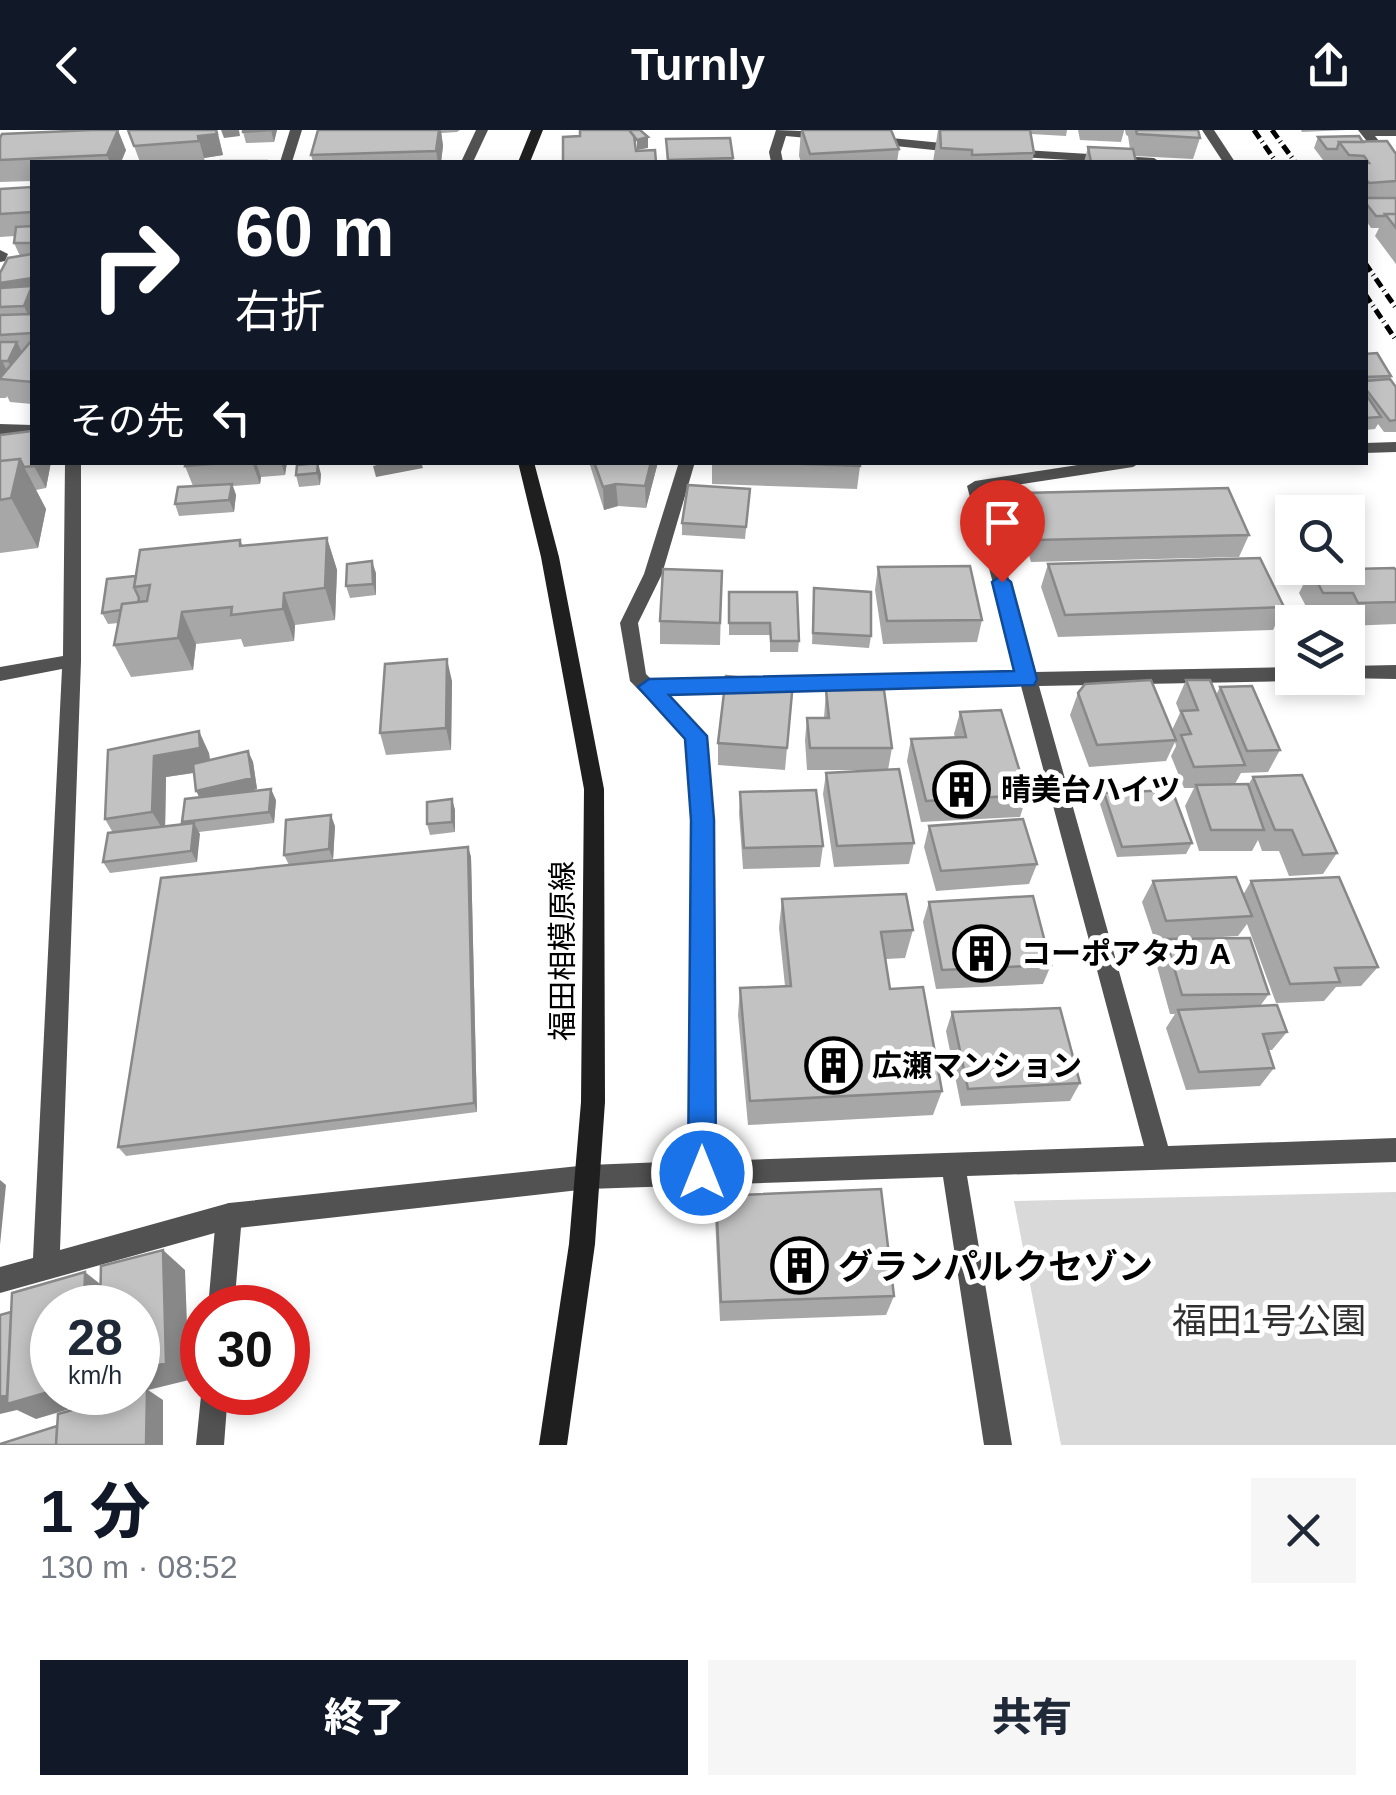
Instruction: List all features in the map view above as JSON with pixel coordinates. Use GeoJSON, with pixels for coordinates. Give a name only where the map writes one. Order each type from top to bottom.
{"type":"FeatureCollection","features":[{"type":"Feature","properties":{"kind":"street"},"geometry":{"type":"LineString","coordinates":[[287,160],[296,130]]}},
{"type":"Feature","properties":{"kind":"street"},"geometry":{"type":"LineString","coordinates":[[468,160],[482,130]]}},
{"type":"Feature","properties":{"kind":"street"},"geometry":{"type":"LineString","coordinates":[[525,160],[537,130]]}},
{"type":"Feature","properties":{"kind":"street"},"geometry":{"type":"LineString","coordinates":[[1208,130],[1227,160]]}},
{"type":"Feature","properties":{"kind":"street"},"geometry":{"type":"LineString","coordinates":[[777,160],[781,131],[838,137]]}},
{"type":"Feature","properties":{"kind":"street"},"geometry":{"type":"LineString","coordinates":[[1365,131],[1396,132]]}},
{"type":"Feature","properties":{"kind":"street"},"geometry":{"type":"LineString","coordinates":[[1365,131],[1396,170]]}},
{"type":"Feature","properties":{"kind":"street"},"geometry":{"type":"LineString","coordinates":[[858,139],[975,150]]}},
{"type":"Feature","properties":{"kind":"street"},"geometry":{"type":"LineString","coordinates":[[995,152],[1122,160]]}},
{"type":"Feature","properties":{"kind":"street"},"geometry":{"type":"LineString","coordinates":[[0,429],[30,430]]}},
{"type":"Feature","properties":{"kind":"street"},"geometry":{"type":"LineString","coordinates":[[1368,448],[1396,446]]}},
{"type":"Feature","properties":{"kind":"street"},"geometry":{"type":"LineString","coordinates":[[46,1265],[72,661],[73,465]]}},
{"type":"Feature","properties":{"kind":"street","name":"福田相模原線"},"geometry":{"type":"LineString","coordinates":[[527,465],[550,557],[594,789],[594,1067],[588,1177],[552,1445]]}},
{"type":"Feature","properties":{"kind":"street"},"geometry":{"type":"LineString","coordinates":[[686,465],[653,574],[629,623],[637,676],[696,736],[702,820],[702,1173]]}},
{"type":"Feature","properties":{"kind":"street"},"geometry":{"type":"LineString","coordinates":[[1113,465],[975,486],[1159,1157]]}},
{"type":"Feature","properties":{"kind":"street"},"geometry":{"type":"LineString","coordinates":[[0,674],[72,661]]}},
{"type":"Feature","properties":{"kind":"street"},"geometry":{"type":"LineString","coordinates":[[1365,673],[1396,672]]}},
{"type":"Feature","properties":{"kind":"street"},"geometry":{"type":"LineString","coordinates":[[649,687],[1275,674]]}},
{"type":"Feature","properties":{"kind":"street"},"geometry":{"type":"LineString","coordinates":[[0,1280],[229,1216],[588,1177],[1396,1150]]}},
{"type":"Feature","properties":{"kind":"street"},"geometry":{"type":"LineString","coordinates":[[953,1164],[998,1445]]}},
{"type":"Feature","properties":{"kind":"street"},"geometry":{"type":"LineString","coordinates":[[223,1285],[229,1216]]}},
{"type":"Feature","properties":{"kind":"street"},"geometry":{"type":"LineString","coordinates":[[210,1445],[212,1415]]}},
{"type":"Feature","properties":{"kind":"green space","name":"福田1号公園"},"geometry":{"type":"Polygon","coordinates":[[[1396,1192],[1396,1445],[1061,1445],[1014,1201],[1396,1192]]]}},
{"type":"Feature","properties":{"kind":"building"},"geometry":{"type":"Polygon","coordinates":[[[118,130],[107,155],[0,160],[2,134],[118,130]]]}},
{"type":"Feature","properties":{"kind":"building"},"geometry":{"type":"Polygon","coordinates":[[[128,130],[216,130],[217,134],[198,136],[199,141],[134,146],[128,130]]]}},
{"type":"Feature","properties":{"kind":"building"},"geometry":{"type":"Polygon","coordinates":[[[318,130],[439,130],[436,151],[311,155],[318,130]]]}},
{"type":"Feature","properties":{"kind":"building"},"geometry":{"type":"Polygon","coordinates":[[[580,130],[629,130],[636,151],[655,150],[656,160],[563,160],[563,137],[580,136],[580,130]]]}},
{"type":"Feature","properties":{"kind":"building"},"geometry":{"type":"Polygon","coordinates":[[[629,130],[640,130],[648,137],[637,140],[629,130]]]}},
{"type":"Feature","properties":{"kind":"building"},"geometry":{"type":"Polygon","coordinates":[[[802,130],[891,130],[899,149],[810,154],[802,130]]]}},
{"type":"Feature","properties":{"kind":"building"},"geometry":{"type":"Polygon","coordinates":[[[940,130],[1030,130],[1034,153],[972,155],[972,150],[941,148],[940,130]]]}},
{"type":"Feature","properties":{"kind":"building"},"geometry":{"type":"Polygon","coordinates":[[[1136,130],[1198,130],[1200,138],[1137,134],[1136,130]]]}},
{"type":"Feature","properties":{"kind":"building"},"geometry":{"type":"Polygon","coordinates":[[[1359,136],[1363,142],[1339,142],[1337,149],[1327,149],[1318,137],[1359,136]]]}},
{"type":"Feature","properties":{"kind":"building"},"geometry":{"type":"Polygon","coordinates":[[[730,138],[733,158],[668,160],[666,139],[730,138]]]}},
{"type":"Feature","properties":{"kind":"building"},"geometry":{"type":"Polygon","coordinates":[[[1387,141],[1396,154],[1396,181],[1369,183],[1368,160],[1349,155],[1339,142],[1387,141]]]}},
{"type":"Feature","properties":{"kind":"building"},"geometry":{"type":"Polygon","coordinates":[[[1088,147],[1133,149],[1136,160],[1091,160],[1088,147]]]}},
{"type":"Feature","properties":{"kind":"building"},"geometry":{"type":"Polygon","coordinates":[[[30,187],[30,212],[0,214],[0,189],[30,187]]]}},
{"type":"Feature","properties":{"kind":"building"},"geometry":{"type":"Polygon","coordinates":[[[1368,198],[1396,198],[1396,214],[1376,216],[1368,206],[1368,198]]]}},
{"type":"Feature","properties":{"kind":"building"},"geometry":{"type":"Polygon","coordinates":[[[1385,214],[1396,214],[1396,228],[1385,214]]]}},
{"type":"Feature","properties":{"kind":"building"},"geometry":{"type":"Polygon","coordinates":[[[30,226],[30,243],[14,243],[16,227],[30,226]]]}},
{"type":"Feature","properties":{"kind":"building"},"geometry":{"type":"Polygon","coordinates":[[[30,254],[30,278],[0,283],[0,273],[8,258],[30,254]]]}},
{"type":"Feature","properties":{"kind":"building"},"geometry":{"type":"Polygon","coordinates":[[[30,286],[30,291],[24,306],[0,307],[0,288],[30,286]]]}},
{"type":"Feature","properties":{"kind":"building"},"geometry":{"type":"Polygon","coordinates":[[[30,314],[30,333],[0,335],[0,315],[30,314]]]}},
{"type":"Feature","properties":{"kind":"building"},"geometry":{"type":"Polygon","coordinates":[[[0,342],[17,342],[8,361],[0,365],[0,342]]]}},
{"type":"Feature","properties":{"kind":"building"},"geometry":{"type":"Polygon","coordinates":[[[30,342],[30,382],[0,378],[30,342]]]}},
{"type":"Feature","properties":{"kind":"building"},"geometry":{"type":"Polygon","coordinates":[[[1377,353],[1391,376],[1368,377],[1368,354],[1377,353]]]}},
{"type":"Feature","properties":{"kind":"building"},"geometry":{"type":"Polygon","coordinates":[[[1390,379],[1396,387],[1396,420],[1390,421],[1368,392],[1368,381],[1390,379]]]}},
{"type":"Feature","properties":{"kind":"building"},"geometry":{"type":"Polygon","coordinates":[[[1368,398],[1381,417],[1368,418],[1368,398]]]}},
{"type":"Feature","properties":{"kind":"building"},"geometry":{"type":"Polygon","coordinates":[[[30,431],[30,465],[34,466],[24,467],[20,459],[0,461],[0,435],[30,431]]]}},
{"type":"Feature","properties":{"kind":"building"},"geometry":{"type":"Polygon","coordinates":[[[20,459],[11,498],[0,500],[0,461],[20,459]]]}},
{"type":"Feature","properties":{"kind":"building"},"geometry":{"type":"Polygon","coordinates":[[[297,465],[318,465],[317,473],[296,475],[297,465]]]}},
{"type":"Feature","properties":{"kind":"building"},"geometry":{"type":"Polygon","coordinates":[[[595,465],[650,465],[645,486],[603,487],[595,465]]]}},
{"type":"Feature","properties":{"kind":"building"},"geometry":{"type":"Polygon","coordinates":[[[232,484],[229,500],[175,504],[178,487],[232,484]]]}},
{"type":"Feature","properties":{"kind":"building"},"geometry":{"type":"Polygon","coordinates":[[[688,485],[750,489],[746,527],[682,523],[688,485]]]}},
{"type":"Feature","properties":{"kind":"building"},"geometry":{"type":"Polygon","coordinates":[[[1228,488],[1249,535],[1037,540],[1023,493],[1228,488]]]}},
{"type":"Feature","properties":{"kind":"building"},"geometry":{"type":"Polygon","coordinates":[[[327,538],[325,588],[284,593],[283,609],[231,615],[232,607],[182,612],[178,638],[114,645],[122,604],[147,601],[150,585],[134,587],[140,550],[240,540],[240,546],[327,538]]]}},
{"type":"Feature","properties":{"kind":"building"},"geometry":{"type":"Polygon","coordinates":[[[1260,558],[1283,605],[1065,615],[1048,564],[1260,558]]]}},
{"type":"Feature","properties":{"kind":"building"},"geometry":{"type":"Polygon","coordinates":[[[372,561],[373,584],[346,586],[347,564],[372,561]]]}},
{"type":"Feature","properties":{"kind":"building"},"geometry":{"type":"Polygon","coordinates":[[[970,566],[982,620],[887,621],[878,567],[970,566]]]}},
{"type":"Feature","properties":{"kind":"building"},"geometry":{"type":"Polygon","coordinates":[[[663,569],[722,571],[720,623],[660,621],[663,569]]]}},
{"type":"Feature","properties":{"kind":"building"},"geometry":{"type":"Polygon","coordinates":[[[1365,569],[1396,570],[1396,602],[1358,603],[1353,593],[1323,593],[1319,585],[1365,585],[1365,569]]]}},
{"type":"Feature","properties":{"kind":"building"},"geometry":{"type":"Polygon","coordinates":[[[136,576],[138,602],[102,613],[107,579],[136,576]]]}},
{"type":"Feature","properties":{"kind":"building"},"geometry":{"type":"Polygon","coordinates":[[[814,588],[871,592],[871,636],[813,633],[814,588]]]}},
{"type":"Feature","properties":{"kind":"building"},"geometry":{"type":"Polygon","coordinates":[[[729,592],[797,592],[799,641],[771,641],[770,623],[729,623],[729,592]]]}},
{"type":"Feature","properties":{"kind":"building"},"geometry":{"type":"Polygon","coordinates":[[[447,659],[446,728],[380,733],[385,664],[447,659]]]}},
{"type":"Feature","properties":{"kind":"building"},"geometry":{"type":"Polygon","coordinates":[[[726,676],[793,682],[787,748],[718,743],[726,676]]]}},
{"type":"Feature","properties":{"kind":"building"},"geometry":{"type":"Polygon","coordinates":[[[1151,680],[1176,740],[1097,745],[1078,693],[1085,684],[1151,680]]]}},
{"type":"Feature","properties":{"kind":"building"},"geometry":{"type":"Polygon","coordinates":[[[1186,680],[1210,680],[1245,765],[1194,767],[1181,735],[1191,734],[1181,711],[1198,710],[1186,680]]]}},
{"type":"Feature","properties":{"kind":"building"},"geometry":{"type":"Polygon","coordinates":[[[1252,686],[1280,750],[1247,751],[1220,687],[1252,686]]]}},
{"type":"Feature","properties":{"kind":"building"},"geometry":{"type":"Polygon","coordinates":[[[826,690],[884,690],[892,748],[810,748],[807,718],[829,718],[826,690]]]}},
{"type":"Feature","properties":{"kind":"building","name":"晴美台ハイツ"},"geometry":{"type":"Polygon","coordinates":[[[1001,710],[1027,795],[926,801],[911,739],[966,737],[960,712],[1001,710]]]}},
{"type":"Feature","properties":{"kind":"building"},"geometry":{"type":"Polygon","coordinates":[[[199,731],[200,748],[154,756],[152,812],[105,819],[108,750],[199,731]]]}},
{"type":"Feature","properties":{"kind":"building"},"geometry":{"type":"Polygon","coordinates":[[[248,751],[252,778],[196,791],[193,764],[248,751]]]}},
{"type":"Feature","properties":{"kind":"building"},"geometry":{"type":"Polygon","coordinates":[[[899,769],[914,843],[837,846],[826,773],[899,769]]]}},
{"type":"Feature","properties":{"kind":"building"},"geometry":{"type":"Polygon","coordinates":[[[1302,775],[1337,853],[1303,855],[1292,830],[1275,830],[1253,777],[1302,775]]]}},
{"type":"Feature","properties":{"kind":"building"},"geometry":{"type":"Polygon","coordinates":[[[1248,784],[1264,830],[1211,830],[1196,785],[1248,784]]]}},
{"type":"Feature","properties":{"kind":"building"},"geometry":{"type":"Polygon","coordinates":[[[271,789],[269,812],[182,822],[185,799],[271,789]]]}},
{"type":"Feature","properties":{"kind":"building"},"geometry":{"type":"Polygon","coordinates":[[[816,790],[823,846],[744,848],[740,792],[816,790]]]}},
{"type":"Feature","properties":{"kind":"building"},"geometry":{"type":"Polygon","coordinates":[[[1172,790],[1192,843],[1122,847],[1104,793],[1172,790]]]}},
{"type":"Feature","properties":{"kind":"building"},"geometry":{"type":"Polygon","coordinates":[[[452,799],[452,822],[427,824],[427,802],[452,799]]]}},
{"type":"Feature","properties":{"kind":"building"},"geometry":{"type":"Polygon","coordinates":[[[331,815],[329,849],[284,855],[286,820],[331,815]]]}},
{"type":"Feature","properties":{"kind":"building"},"geometry":{"type":"Polygon","coordinates":[[[1023,819],[1037,864],[941,871],[929,826],[1023,819]]]}},
{"type":"Feature","properties":{"kind":"building"},"geometry":{"type":"Polygon","coordinates":[[[194,823],[191,851],[103,862],[108,833],[194,823]]]}},
{"type":"Feature","properties":{"kind":"building"},"geometry":{"type":"Polygon","coordinates":[[[468,847],[474,1103],[118,1147],[161,878],[468,847]]]}},
{"type":"Feature","properties":{"kind":"building"},"geometry":{"type":"Polygon","coordinates":[[[1236,877],[1252,916],[1166,921],[1153,881],[1236,877]]]}},
{"type":"Feature","properties":{"kind":"building"},"geometry":{"type":"Polygon","coordinates":[[[1339,877],[1378,967],[1335,968],[1340,982],[1290,984],[1251,881],[1339,877]]]}},
{"type":"Feature","properties":{"kind":"building","name":"広瀬マンション"},"geometry":{"type":"Polygon","coordinates":[[[906,894],[913,930],[881,932],[890,989],[923,987],[942,1091],[750,1101],[740,988],[791,986],[782,899],[906,894]]]}},
{"type":"Feature","properties":{"kind":"building","name":"コーポアタカ A"},"geometry":{"type":"Polygon","coordinates":[[[1033,896],[1051,965],[942,970],[929,902],[1033,896]]]}},
{"type":"Feature","properties":{"kind":"building"},"geometry":{"type":"Polygon","coordinates":[[[1250,938],[1269,994],[1182,995],[1166,939],[1250,938]]]}},
{"type":"Feature","properties":{"kind":"building"},"geometry":{"type":"Polygon","coordinates":[[[1277,1005],[1287,1032],[1263,1034],[1274,1068],[1199,1072],[1178,1010],[1277,1005]]]}},
{"type":"Feature","properties":{"kind":"building"},"geometry":{"type":"Polygon","coordinates":[[[1060,1008],[1080,1083],[968,1089],[952,1012],[1060,1008]]]}},
{"type":"Feature","properties":{"kind":"building","name":"グランパルクセゾン"},"geometry":{"type":"Polygon","coordinates":[[[881,1189],[894,1296],[721,1302],[716,1196],[881,1189]]]}},
{"type":"Feature","properties":{"kind":"building"},"geometry":{"type":"Polygon","coordinates":[[[163,1250],[166,1363],[160,1365],[160,1285],[101,1285],[101,1266],[163,1250]]]}},
{"type":"Feature","properties":{"kind":"building"},"geometry":{"type":"Polygon","coordinates":[[[85,1272],[85,1285],[40,1285],[85,1272]]]}},
{"type":"Feature","properties":{"kind":"building"},"geometry":{"type":"Polygon","coordinates":[[[30,1288],[30,1397],[7,1404],[12,1293],[30,1288]]]}},
{"type":"Feature","properties":{"kind":"building"},"geometry":{"type":"Polygon","coordinates":[[[11,1312],[7,1395],[0,1397],[0,1315],[11,1312]]]}},
{"type":"Feature","properties":{"kind":"building"},"geometry":{"type":"Polygon","coordinates":[[[58,1415],[147,1415],[146,1445],[56,1445],[58,1415]]]}},
{"type":"Feature","properties":{"kind":"building"},"geometry":{"type":"Polygon","coordinates":[[[57,1426],[56,1445],[0,1445],[0,1444],[57,1426]]]}},
{"type":"Feature","properties":{"kind":"railway"},"geometry":{"type":"LineString","coordinates":[[1254,130],[1275,160]]}},
{"type":"Feature","properties":{"kind":"railway"},"geometry":{"type":"LineString","coordinates":[[1272,130],[1294,160]]}},
{"type":"Feature","properties":{"kind":"railway"},"geometry":{"type":"LineString","coordinates":[[1368,267],[1396,308]]}},
{"type":"Feature","properties":{"kind":"railway"},"geometry":{"type":"LineString","coordinates":[[1368,298],[1396,340]]}},
{"type":"Feature","properties":{"kind":"place","name":"晴美台ハイツ"},"geometry":{"type":"Point","coordinates":[962,789]}},
{"type":"Feature","properties":{"kind":"place","name":"コーポアタカ A"},"geometry":{"type":"Point","coordinates":[982,953]}},
{"type":"Feature","properties":{"kind":"place","name":"広瀬マンション"},"geometry":{"type":"Point","coordinates":[833,1065]}},
{"type":"Feature","properties":{"kind":"place","name":"グランパルクセゾン"},"geometry":{"type":"Point","coordinates":[799,1266]}},
{"type":"Feature","properties":{"kind":"route"},"geometry":{"type":"LineString","coordinates":[[702,1173],[702,820],[696,736],[649,687],[1026,679],[1002,582]]}}]}
